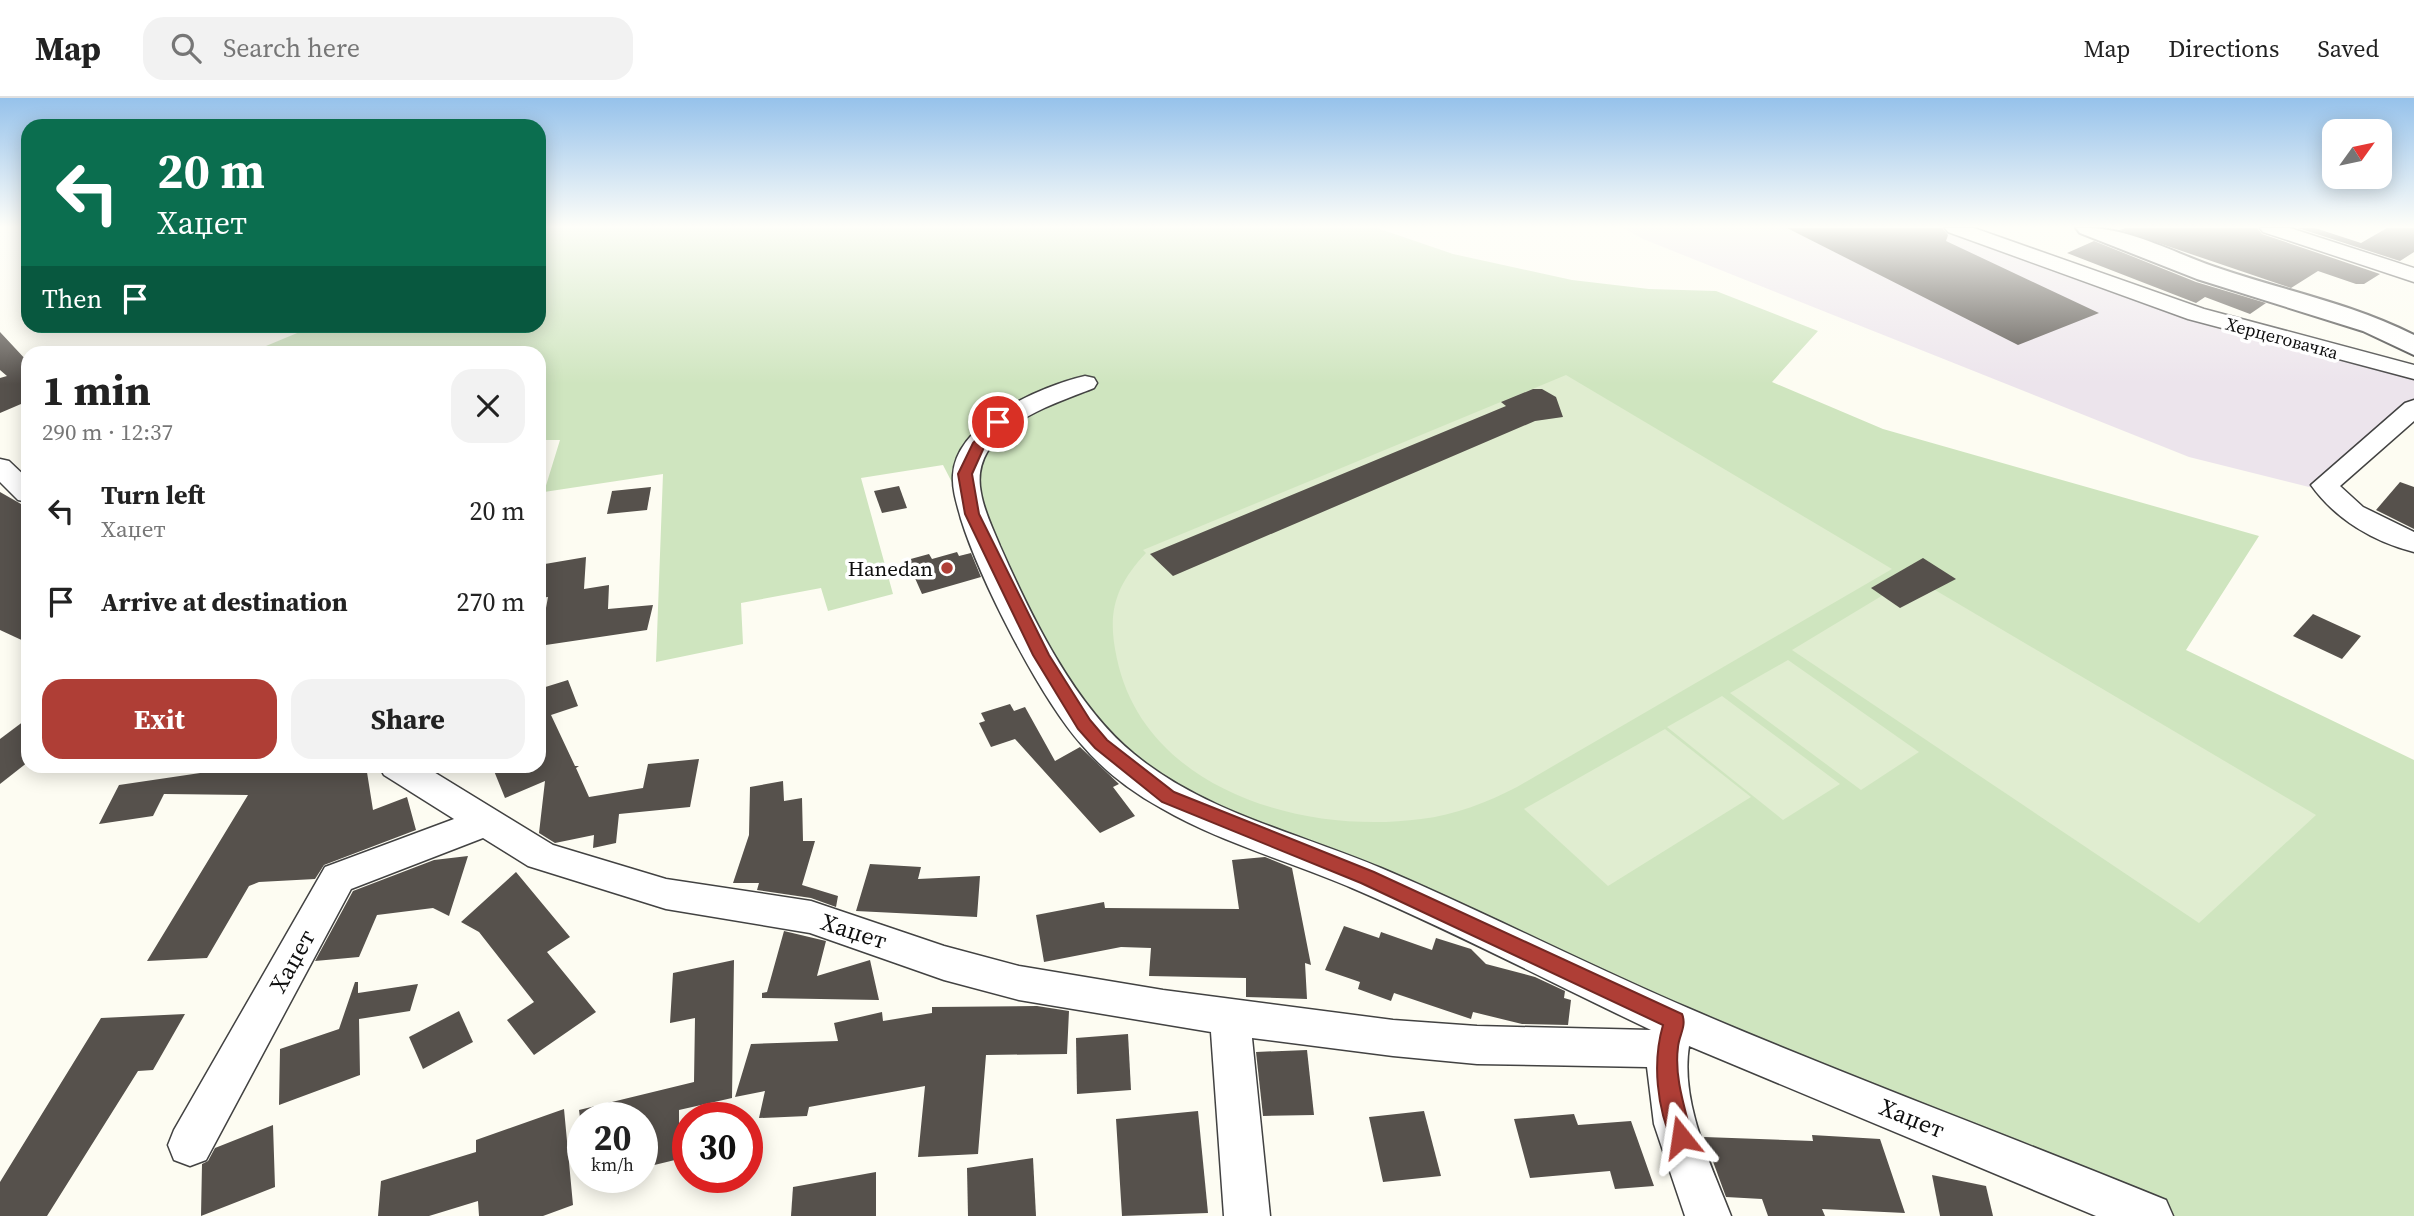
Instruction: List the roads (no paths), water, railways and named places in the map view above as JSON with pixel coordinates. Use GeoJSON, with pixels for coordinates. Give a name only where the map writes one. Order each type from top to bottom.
{"type":"FeatureCollection","features":[{"type":"Feature","properties":{"kind":"street","name":"Херцеговачка"},"geometry":{"type":"LineString","coordinates":[[2101,280],[2196,314],[2414,372]]}},
{"type":"Feature","properties":{"kind":"street"},"geometry":{"type":"LineString","coordinates":[[2229,280],[2373,326],[2414,346]]}},
{"type":"Feature","properties":{"kind":"street","name":"Хаџет"},"geometry":{"type":"LineString","coordinates":[[1085,383],[1017,411],[998,422],[979,443],[965,474],[972,514],[998,572],[1041,655],[1084,724],[1101,744],[1168,797],[1367,878],[1671,1034],[2150,1216]]}},
{"type":"Feature","properties":{"kind":"street"},"geometry":{"type":"LineString","coordinates":[[2414,408],[2325,485],[2340,502],[2359,515],[2414,543]]}},
{"type":"Feature","properties":{"kind":"street"},"geometry":{"type":"LineString","coordinates":[[0,467],[21,487]]}},
{"type":"Feature","properties":{"kind":"street","name":"Хаџет"},"geometry":{"type":"LineString","coordinates":[[407,773],[541,856],[666,894],[811,917],[944,963],[1019,983],[1096,998],[1230,1018],[1478,1045],[1632,1050],[1671,1034]]}},
{"type":"Feature","properties":{"kind":"street","name":"Хаџет"},"geometry":{"type":"LineString","coordinates":[[190,1145],[338,878],[486,822]]}},
{"type":"Feature","properties":{"kind":"street"},"geometry":{"type":"LineString","coordinates":[[1230,1018],[1247,1216]]}},
{"type":"Feature","properties":{"kind":"street"},"geometry":{"type":"LineString","coordinates":[[1671,1034],[1668,1085],[1675,1117],[1708,1216]]}},
{"type":"Feature","properties":{"kind":"place","name":"Hanedan"},"geometry":{"type":"Point","coordinates":[947,568]}}]}
